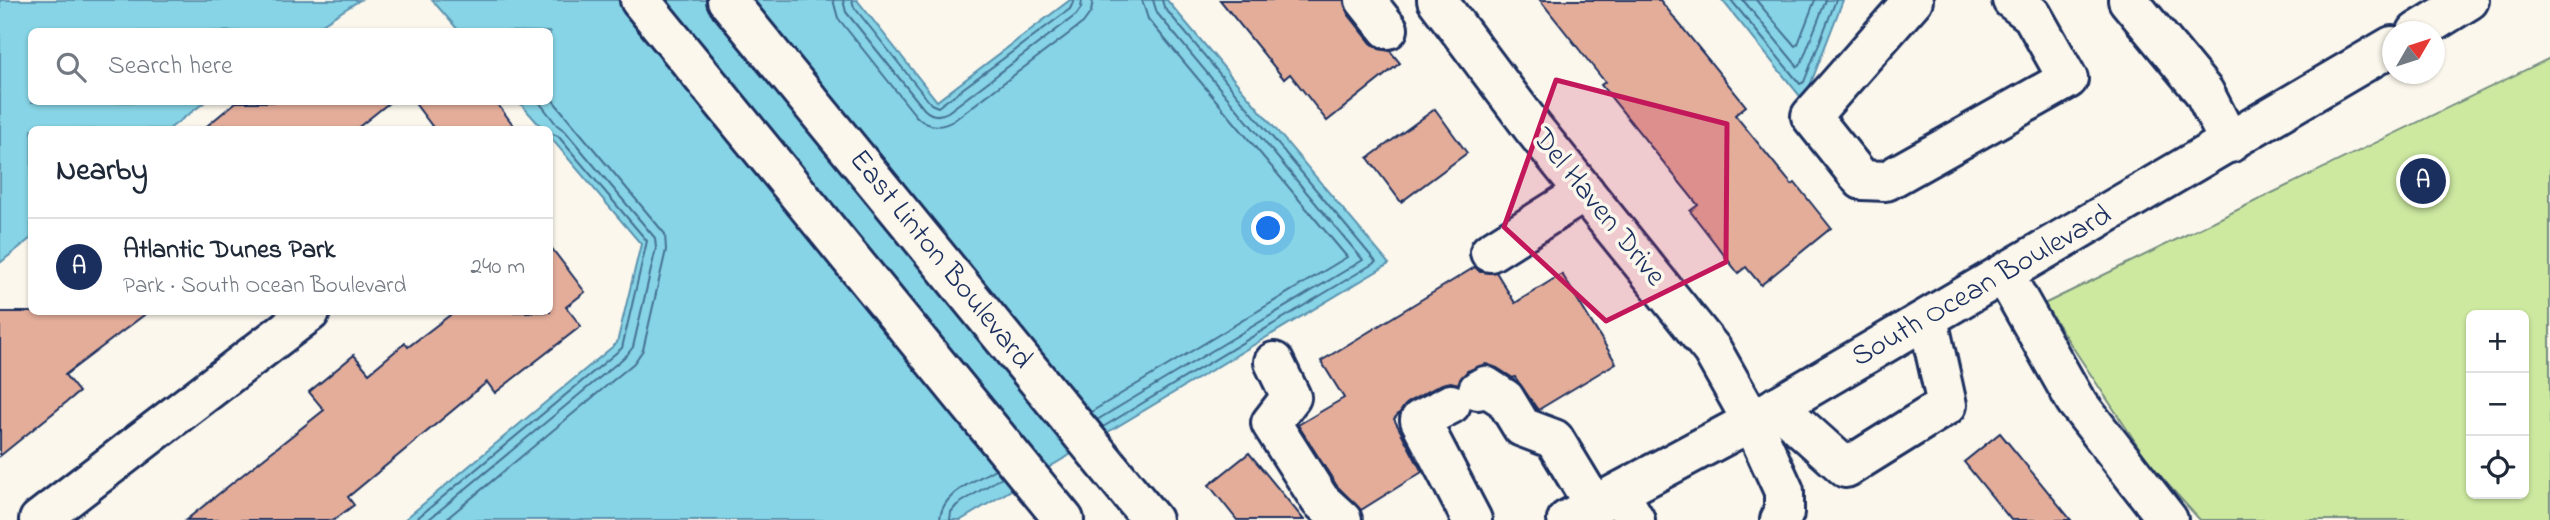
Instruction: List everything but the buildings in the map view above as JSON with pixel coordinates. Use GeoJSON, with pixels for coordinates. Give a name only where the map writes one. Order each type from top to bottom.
{"type":"FeatureCollection","features":[{"type":"Feature","properties":{"kind":"main road"},"geometry":{"type":"LineString","coordinates":[[640,0],[1063,519]]}},
{"type":"Feature","properties":{"kind":"main road","name":"East Linton Boulevard"},"geometry":{"type":"LineString","coordinates":[[727,0],[1152,520]]}},
{"type":"Feature","properties":{"kind":"main road","name":"Del Haven Drive"},"geometry":{"type":"LineString","coordinates":[[1437,0],[1533,128],[1765,414]]}},
{"type":"Feature","properties":{"kind":"main road"},"geometry":{"type":"LineString","coordinates":[[1913,0],[1811,116],[1862,180],[1886,181],[2068,79],[2031,5]]}},
{"type":"Feature","properties":{"kind":"main road"},"geometry":{"type":"LineString","coordinates":[[2129,0],[2204,92],[2230,144]]}},
{"type":"Feature","properties":{"kind":"main road"},"geometry":{"type":"LineString","coordinates":[[2435,21],[2469,0]]}},
{"type":"Feature","properties":{"kind":"main road","name":"South Ocean Boulevard"},"geometry":{"type":"LineString","coordinates":[[1604,509],[2230,144],[2382,52]]}},
{"type":"Feature","properties":{"kind":"main road"},"geometry":{"type":"LineString","coordinates":[[1490,252],[1585,192]]}},
{"type":"Feature","properties":{"kind":"main road"},"geometry":{"type":"LineString","coordinates":[[2004,274],[2076,400],[2168,520]]}},
{"type":"Feature","properties":{"kind":"main road"},"geometry":{"type":"LineString","coordinates":[[39,520],[306,315]]}},
{"type":"Feature","properties":{"kind":"main road"},"geometry":{"type":"LineString","coordinates":[[1765,414],[1846,468],[1947,405],[1928,319]]}},
{"type":"Feature","properties":{"kind":"main road"},"geometry":{"type":"LineString","coordinates":[[1275,362],[1291,397],[1272,423],[1320,500],[1342,520]]}},
{"type":"Feature","properties":{"kind":"main road"},"geometry":{"type":"LineString","coordinates":[[1472,520],[1420,420],[1485,386],[1505,399],[1522,427],[1554,439],[1604,509]]}},
{"type":"Feature","properties":{"kind":"main road"},"geometry":{"type":"LineString","coordinates":[[1765,414],[1784,491],[1784,513],[1780,520]]}},
{"type":"Feature","properties":{"kind":"highlighted area"},"geometry":{"type":"Polygon","coordinates":[[[1556,80],[1727,124],[1726,262],[1606,321],[1504,227],[1556,80]]]}},
{"type":"Feature","properties":{"kind":"green space"},"geometry":{"type":"Polygon","coordinates":[[[2550,58],[2550,520],[2200,520],[2152,467],[2044,304],[2550,58]]]}},
{"type":"Feature","properties":{"kind":"water"},"geometry":{"type":"Polygon","coordinates":[[[0,0],[360,0],[316,28],[28,28],[28,105],[201,105],[173,126],[28,126],[28,240],[0,263],[0,0]]]}},
{"type":"Feature","properties":{"kind":"water"},"geometry":{"type":"Polygon","coordinates":[[[432,0],[857,0],[937,101],[1070,0],[1167,0],[1389,264],[961,520],[404,520],[617,343],[641,244],[553,141],[553,126],[540,126],[522,105],[553,105],[553,28],[456,28],[432,0]]]}},
{"type":"Feature","properties":{"kind":"water"},"geometry":{"type":"Polygon","coordinates":[[[1722,0],[1843,0],[1804,101],[1722,0]]]}},
{"type":"Feature","properties":{"kind":"place","name":"Atlantic Dunes Park"},"geometry":{"type":"Point","coordinates":[2423,181]}}]}
